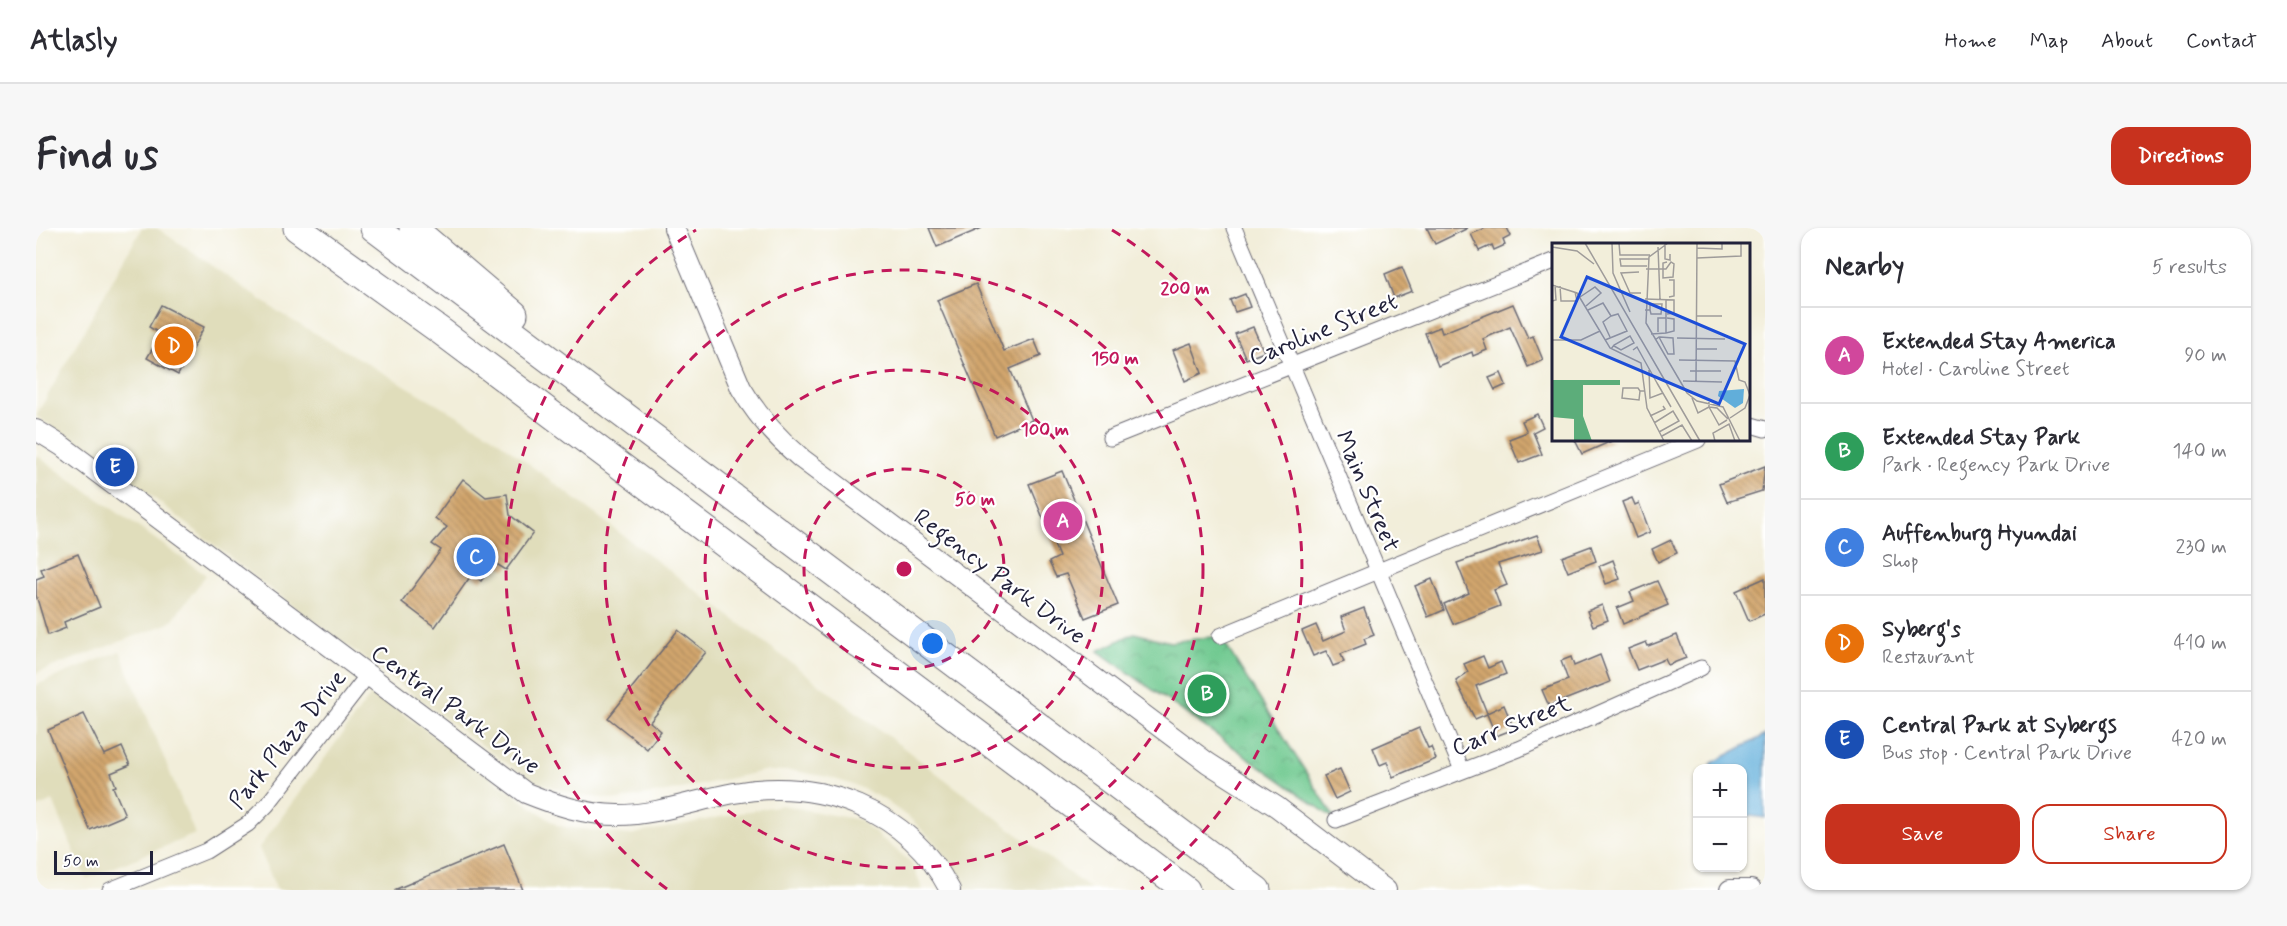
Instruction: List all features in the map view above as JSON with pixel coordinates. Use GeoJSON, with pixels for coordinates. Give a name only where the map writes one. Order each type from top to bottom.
{"type":"FeatureCollection","features":[{"type":"Feature","properties":{"kind":"highway"},"geometry":{"type":"LineString","coordinates":[[275,228],[327,251]]}},
{"type":"Feature","properties":{"kind":"highway"},"geometry":{"type":"LineString","coordinates":[[297,228],[442,332],[1186,890]]}},
{"type":"Feature","properties":{"kind":"highway"},"geometry":{"type":"LineString","coordinates":[[374,228],[1257,890]]}},
{"type":"Feature","properties":{"kind":"highway"},"geometry":{"type":"LineString","coordinates":[[413,228],[535,332],[576,380]]}},
{"type":"Feature","properties":{"kind":"street","name":"Regency Park Drive"},"geometry":{"type":"LineString","coordinates":[[674,228],[741,388],[751,406],[781,441],[1208,764],[1277,807],[1386,890]]}},
{"type":"Feature","properties":{"kind":"street","name":"Main Street"},"geometry":{"type":"LineString","coordinates":[[1234,228],[1462,770]]}},
{"type":"Feature","properties":{"kind":"street","name":"Caroline Street"},"geometry":{"type":"LineString","coordinates":[[1110,438],[1552,262]]}},
{"type":"Feature","properties":{"kind":"street"},"geometry":{"type":"LineString","coordinates":[[1750,424],[1765,429]]}},
{"type":"Feature","properties":{"kind":"street","name":"Central Park Drive"},"geometry":{"type":"LineString","coordinates":[[36,430],[71,453],[526,793],[557,805],[591,814],[620,815],[655,811],[767,788],[822,793],[849,800],[879,814],[902,830],[922,850],[950,890]]}},
{"type":"Feature","properties":{"kind":"street"},"geometry":{"type":"LineString","coordinates":[[1220,636],[1696,441]]}},
{"type":"Feature","properties":{"kind":"street","name":"Carr Street"},"geometry":{"type":"LineString","coordinates":[[1336,820],[1519,749],[1701,668]]}},
{"type":"Feature","properties":{"kind":"street","name":"Park Plaza Drive"},"geometry":{"type":"LineString","coordinates":[[110,890],[206,851],[248,824],[267,805],[367,676]]}},
{"type":"Feature","properties":{"kind":"street"},"geometry":{"type":"LineString","coordinates":[[1730,890],[1751,890]]}},
{"type":"Feature","properties":{"kind":"shaded area"},"geometry":{"type":"Polygon","coordinates":[[[142,228],[157,228],[283,315],[488,433],[1091,890],[965,890],[938,846],[912,820],[883,799],[857,786],[828,777],[795,771],[763,771],[618,800],[577,795],[538,783],[506,763],[264,584],[135,483],[36,416],[142,228]]]}},
{"type":"Feature","properties":{"kind":"shaded area"},"geometry":{"type":"Polygon","coordinates":[[[36,455],[206,575],[170,623],[36,673],[36,455]]]}},
{"type":"Feature","properties":{"kind":"shaded area"},"geometry":{"type":"Polygon","coordinates":[[[120,651],[195,834],[86,879],[53,801],[36,808],[36,685],[120,651]]]}},
{"type":"Feature","properties":{"kind":"shaded area"},"geometry":{"type":"Polygon","coordinates":[[[373,692],[558,826],[629,835],[781,805],[859,820],[912,863],[923,890],[277,890],[259,848],[373,692]]]}},
{"type":"Feature","properties":{"kind":"green space"},"geometry":{"type":"Polygon","coordinates":[[[1134,633],[1170,642],[1220,636],[1336,820],[1098,651],[1134,633]]]}},
{"type":"Feature","properties":{"kind":"water"},"geometry":{"type":"Polygon","coordinates":[[[1765,735],[1765,818],[1747,816],[1747,764],[1712,763],[1765,735]]]}},
{"type":"Feature","properties":{"kind":"building"},"geometry":{"type":"Polygon","coordinates":[[[929,228],[982,228],[937,247],[929,228]]]}},
{"type":"Feature","properties":{"kind":"building"},"geometry":{"type":"Polygon","coordinates":[[[1427,228],[1468,228],[1435,244],[1427,228]]]}},
{"type":"Feature","properties":{"kind":"building"},"geometry":{"type":"Polygon","coordinates":[[[1486,228],[1507,228],[1511,236],[1503,240],[1505,245],[1494,250],[1492,245],[1479,251],[1471,234],[1486,228]]]}},
{"type":"Feature","properties":{"kind":"building"},"geometry":{"type":"Polygon","coordinates":[[[1402,267],[1412,291],[1394,298],[1385,274],[1402,267]]]}},
{"type":"Feature","properties":{"kind":"building"},"geometry":{"type":"Polygon","coordinates":[[[976,284],[1004,351],[1034,339],[1041,356],[1010,369],[1032,420],[995,436],[937,300],[976,284]]]}},
{"type":"Feature","properties":{"kind":"building"},"geometry":{"type":"Polygon","coordinates":[[[1245,294],[1250,307],[1235,312],[1230,300],[1245,294]]]}},
{"type":"Feature","properties":{"kind":"building"},"geometry":{"type":"Polygon","coordinates":[[[1513,304],[1528,338],[1533,336],[1543,360],[1528,367],[1510,327],[1483,339],[1487,350],[1473,356],[1472,352],[1438,366],[1425,333],[1440,327],[1442,333],[1513,304]]]}},
{"type":"Feature","properties":{"kind":"building"},"geometry":{"type":"Polygon","coordinates":[[[161,305],[204,327],[178,375],[147,358],[161,334],[149,327],[161,305]]]}},
{"type":"Feature","properties":{"kind":"building"},"geometry":{"type":"Polygon","coordinates":[[[1253,327],[1264,352],[1246,359],[1235,334],[1253,327]]]}},
{"type":"Feature","properties":{"kind":"building"},"geometry":{"type":"Polygon","coordinates":[[[1191,343],[1202,373],[1185,381],[1173,350],[1191,343]]]}},
{"type":"Feature","properties":{"kind":"building"},"geometry":{"type":"Polygon","coordinates":[[[1501,373],[1506,385],[1495,390],[1489,378],[1501,373]]]}},
{"type":"Feature","properties":{"kind":"building"},"geometry":{"type":"Polygon","coordinates":[[[1537,414],[1543,427],[1533,432],[1542,454],[1519,463],[1509,439],[1527,432],[1522,421],[1537,414]]]}},
{"type":"Feature","properties":{"kind":"building"},"geometry":{"type":"Polygon","coordinates":[[[1576,441],[1612,441],[1582,454],[1576,441]]]}},
{"type":"Feature","properties":{"kind":"building"},"geometry":{"type":"Polygon","coordinates":[[[1765,466],[1762,491],[1727,502],[1719,484],[1765,466]]]}},
{"type":"Feature","properties":{"kind":"building"},"geometry":{"type":"Polygon","coordinates":[[[1062,471],[1118,605],[1085,618],[1066,574],[1056,577],[1049,562],[1059,557],[1029,484],[1062,471]]]}},
{"type":"Feature","properties":{"kind":"building"},"geometry":{"type":"Polygon","coordinates":[[[463,479],[486,497],[507,494],[510,515],[533,533],[506,570],[495,563],[481,581],[472,574],[435,627],[402,602],[441,550],[432,544],[447,527],[435,518],[463,479]]]}},
{"type":"Feature","properties":{"kind":"building"},"geometry":{"type":"Polygon","coordinates":[[[1632,498],[1635,505],[1639,503],[1650,532],[1636,538],[1622,502],[1632,498]]]}},
{"type":"Feature","properties":{"kind":"building"},"geometry":{"type":"Polygon","coordinates":[[[1537,535],[1543,550],[1498,564],[1507,585],[1494,590],[1500,606],[1453,624],[1444,604],[1469,593],[1457,563],[1537,535]]]}},
{"type":"Feature","properties":{"kind":"building"},"geometry":{"type":"Polygon","coordinates":[[[1671,540],[1677,553],[1658,562],[1652,549],[1671,540]]]}},
{"type":"Feature","properties":{"kind":"building"},"geometry":{"type":"Polygon","coordinates":[[[1591,546],[1596,561],[1568,572],[1562,557],[1591,546]]]}},
{"type":"Feature","properties":{"kind":"building"},"geometry":{"type":"Polygon","coordinates":[[[78,554],[100,607],[64,622],[66,628],[48,635],[36,595],[36,579],[44,576],[41,569],[78,554]]]}},
{"type":"Feature","properties":{"kind":"building"},"geometry":{"type":"Polygon","coordinates":[[[1613,560],[1620,579],[1606,584],[1599,566],[1613,560]]]}},
{"type":"Feature","properties":{"kind":"building"},"geometry":{"type":"Polygon","coordinates":[[[1765,578],[1765,614],[1749,621],[1736,591],[1765,578]]]}},
{"type":"Feature","properties":{"kind":"building"},"geometry":{"type":"Polygon","coordinates":[[[1432,579],[1444,610],[1428,617],[1415,586],[1432,579]]]}},
{"type":"Feature","properties":{"kind":"building"},"geometry":{"type":"Polygon","coordinates":[[[1657,581],[1668,605],[1623,624],[1617,608],[1634,601],[1630,592],[1657,581]]]}},
{"type":"Feature","properties":{"kind":"building"},"geometry":{"type":"Polygon","coordinates":[[[1602,605],[1608,620],[1593,626],[1587,611],[1602,605]]]}},
{"type":"Feature","properties":{"kind":"building"},"geometry":{"type":"Polygon","coordinates":[[[1364,608],[1374,635],[1364,639],[1366,644],[1341,654],[1344,662],[1333,666],[1326,651],[1313,656],[1302,631],[1316,625],[1323,641],[1346,631],[1341,617],[1364,608]]]}},
{"type":"Feature","properties":{"kind":"building"},"geometry":{"type":"Polygon","coordinates":[[[678,630],[706,652],[650,722],[661,731],[647,749],[608,718],[678,630]]]}},
{"type":"Feature","properties":{"kind":"building"},"geometry":{"type":"Polygon","coordinates":[[[1677,635],[1686,658],[1668,665],[1665,659],[1637,670],[1628,649],[1646,642],[1648,646],[1677,635]]]}},
{"type":"Feature","properties":{"kind":"building"},"geometry":{"type":"Polygon","coordinates":[[[1600,655],[1610,682],[1549,706],[1542,690],[1568,680],[1561,661],[1571,657],[1574,666],[1600,655]]]}},
{"type":"Feature","properties":{"kind":"building"},"geometry":{"type":"Polygon","coordinates":[[[1483,656],[1488,668],[1501,662],[1506,674],[1476,686],[1487,713],[1504,705],[1514,729],[1496,736],[1487,714],[1475,719],[1456,681],[1468,672],[1464,664],[1483,656]]]}},
{"type":"Feature","properties":{"kind":"building"},"geometry":{"type":"Polygon","coordinates":[[[84,714],[104,755],[122,747],[130,765],[111,773],[116,786],[113,787],[125,815],[90,830],[48,730],[84,714]]]}},
{"type":"Feature","properties":{"kind":"building"},"geometry":{"type":"Polygon","coordinates":[[[1419,728],[1436,759],[1393,777],[1387,762],[1380,765],[1373,748],[1419,728]]]}},
{"type":"Feature","properties":{"kind":"building"},"geometry":{"type":"Polygon","coordinates":[[[1340,769],[1350,792],[1335,799],[1324,776],[1340,769]]]}},
{"type":"Feature","properties":{"kind":"building"},"geometry":{"type":"Polygon","coordinates":[[[504,844],[523,890],[394,890],[504,844]]]}},
{"type":"Feature","properties":{"kind":"place","name":"Syberg's"},"geometry":{"type":"Point","coordinates":[174,346]}},
{"type":"Feature","properties":{"kind":"place","name":"Central Park at Sybergs"},"geometry":{"type":"Point","coordinates":[115,467]}},
{"type":"Feature","properties":{"kind":"place","name":"Extended Stay America"},"geometry":{"type":"Point","coordinates":[1063,521]}},
{"type":"Feature","properties":{"kind":"place","name":"Auffenburg Hyundai"},"geometry":{"type":"Point","coordinates":[476,557]}},
{"type":"Feature","properties":{"kind":"place","name":"Extended Stay Park"},"geometry":{"type":"Point","coordinates":[1207,694]}}]}
